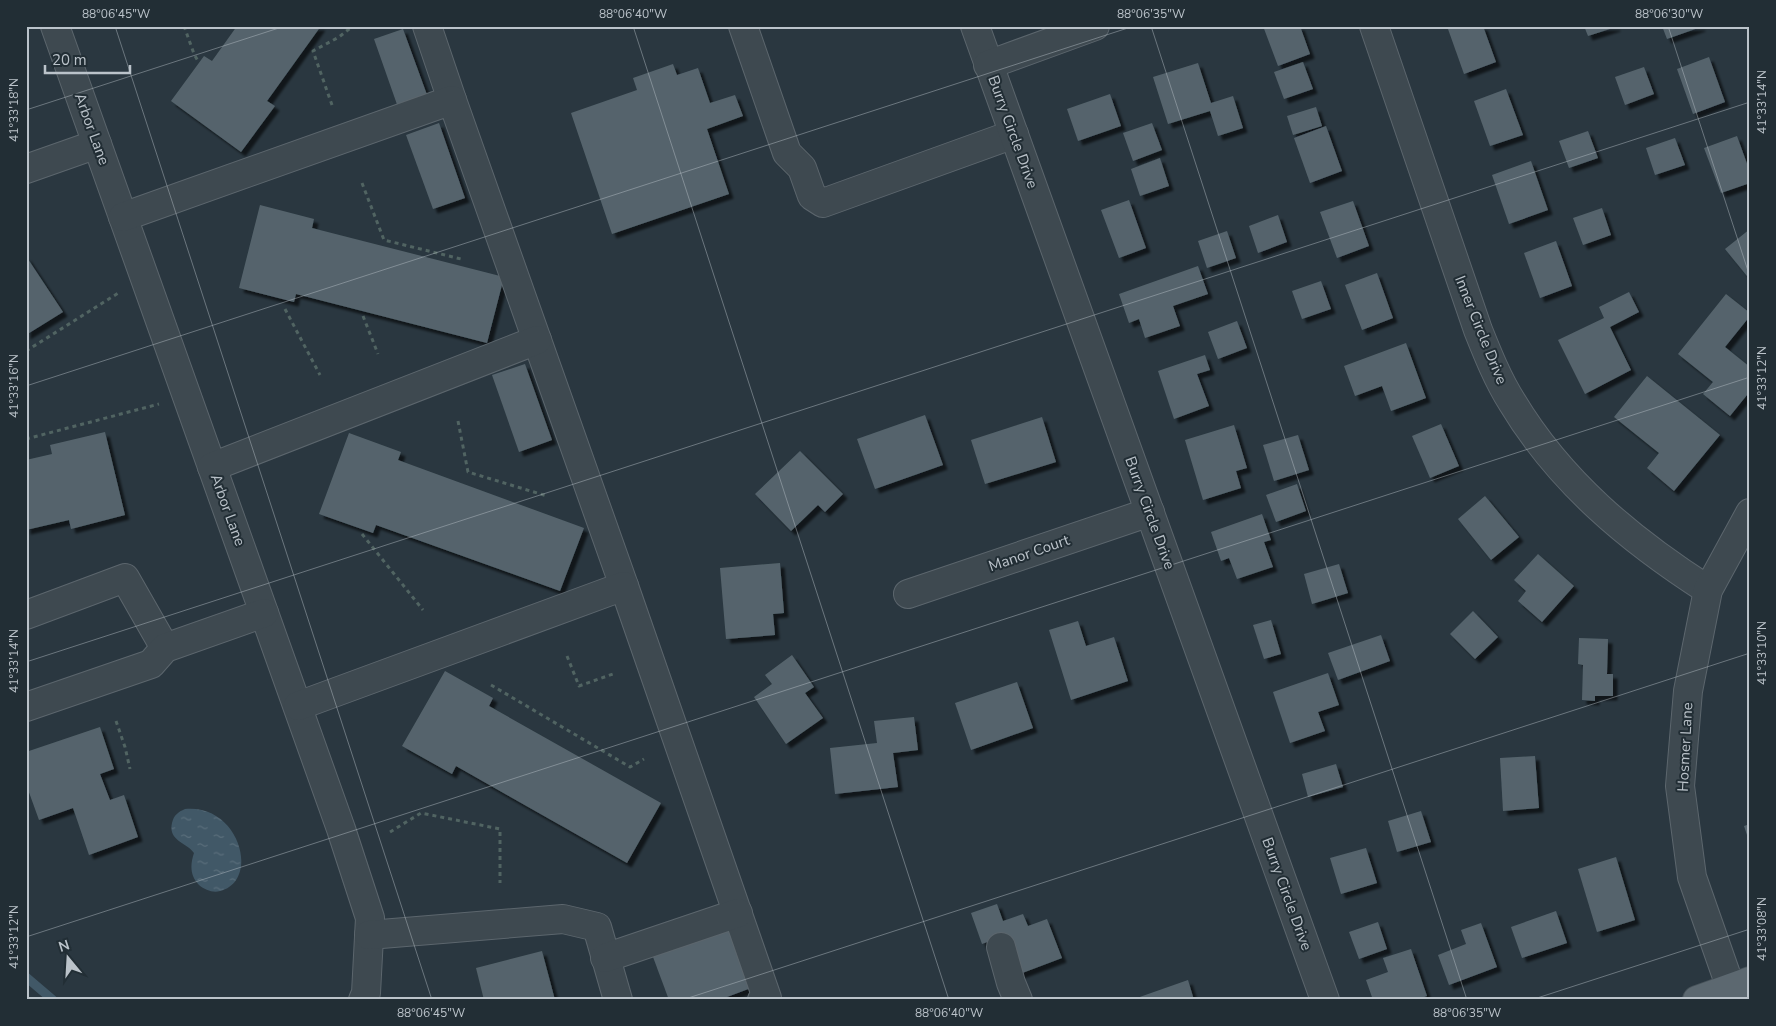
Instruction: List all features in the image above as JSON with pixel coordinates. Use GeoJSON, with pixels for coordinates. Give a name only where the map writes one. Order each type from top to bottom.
{"type":"FeatureCollection","features":[{"type":"Feature","properties":{"kind":"main road"},"geometry":{"type":"LineString","coordinates":[[1697,1000],[1738,989]]}},
{"type":"Feature","properties":{"kind":"street","name":"Arbor Lane"},"geometry":{"type":"LineString","coordinates":[[55,26],[298,706],[370,918],[366,993],[363,1000]]}},
{"type":"Feature","properties":{"kind":"street"},"geometry":{"type":"LineString","coordinates":[[427,26],[738,913],[767,998],[762,1000]]}},
{"type":"Feature","properties":{"kind":"street"},"geometry":{"type":"LineString","coordinates":[[743,26],[787,153],[802,168],[812,196],[823,204],[1014,134]]}},
{"type":"Feature","properties":{"kind":"street","name":"Burry Circle Drive"},"geometry":{"type":"LineString","coordinates":[[975,26],[1325,1000]]}},
{"type":"Feature","properties":{"kind":"street"},"geometry":{"type":"LineString","coordinates":[[988,65],[1095,26]]}},
{"type":"Feature","properties":{"kind":"street","name":"Inner Circle Drive"},"geometry":{"type":"LineString","coordinates":[[1374,26],[1478,330],[1490,360],[1512,402],[1532,432],[1568,476],[1607,515],[1634,539],[1666,563],[1708,590]]}},
{"type":"Feature","properties":{"kind":"street"},"geometry":{"type":"LineString","coordinates":[[123,217],[452,100]]}},
{"type":"Feature","properties":{"kind":"street"},"geometry":{"type":"LineString","coordinates":[[26,169],[97,144]]}},
{"type":"Feature","properties":{"kind":"street"},"geometry":{"type":"LineString","coordinates":[[212,467],[537,340]]}},
{"type":"Feature","properties":{"kind":"street","name":"Manor Court"},"geometry":{"type":"LineString","coordinates":[[908,594],[1150,512]]}},
{"type":"Feature","properties":{"kind":"street","name":"Hosmer Lane"},"geometry":{"type":"LineString","coordinates":[[1738,989],[1692,877],[1680,786],[1688,691],[1708,590],[1750,513]]}},
{"type":"Feature","properties":{"kind":"street"},"geometry":{"type":"LineString","coordinates":[[26,615],[125,578],[165,648]]}},
{"type":"Feature","properties":{"kind":"street"},"geometry":{"type":"LineString","coordinates":[[298,706],[624,586]]}},
{"type":"Feature","properties":{"kind":"street"},"geometry":{"type":"LineString","coordinates":[[26,707],[151,664],[165,648],[264,613]]}},
{"type":"Feature","properties":{"kind":"street"},"geometry":{"type":"LineString","coordinates":[[606,958],[738,913]]}},
{"type":"Feature","properties":{"kind":"street"},"geometry":{"type":"LineString","coordinates":[[369,935],[563,919],[597,927],[618,1000]]}},
{"type":"Feature","properties":{"kind":"street"},"geometry":{"type":"LineString","coordinates":[[1001,947],[1018,1000]]}},
{"type":"Feature","properties":{"kind":"path"},"geometry":{"type":"LineString","coordinates":[[184,26],[198,60]]}},
{"type":"Feature","properties":{"kind":"path"},"geometry":{"type":"LineString","coordinates":[[332,105],[313,51],[339,37],[353,26]]}},
{"type":"Feature","properties":{"kind":"path"},"geometry":{"type":"LineString","coordinates":[[362,184],[384,240],[461,259]]}},
{"type":"Feature","properties":{"kind":"path"},"geometry":{"type":"LineString","coordinates":[[26,351],[120,292]]}},
{"type":"Feature","properties":{"kind":"path"},"geometry":{"type":"LineString","coordinates":[[285,308],[320,375]]}},
{"type":"Feature","properties":{"kind":"path"},"geometry":{"type":"LineString","coordinates":[[363,316],[378,354]]}},
{"type":"Feature","properties":{"kind":"path"},"geometry":{"type":"LineString","coordinates":[[26,439],[159,404]]}},
{"type":"Feature","properties":{"kind":"path"},"geometry":{"type":"LineString","coordinates":[[458,421],[468,472],[548,496]]}},
{"type":"Feature","properties":{"kind":"path"},"geometry":{"type":"LineString","coordinates":[[362,534],[423,610]]}},
{"type":"Feature","properties":{"kind":"path"},"geometry":{"type":"LineString","coordinates":[[567,656],[579,686],[613,674]]}},
{"type":"Feature","properties":{"kind":"path"},"geometry":{"type":"LineString","coordinates":[[492,685],[630,767],[644,759]]}},
{"type":"Feature","properties":{"kind":"path"},"geometry":{"type":"LineString","coordinates":[[116,721],[125,747],[130,770]]}},
{"type":"Feature","properties":{"kind":"path"},"geometry":{"type":"LineString","coordinates":[[390,832],[421,813],[500,829],[500,883]]}},
{"type":"Feature","properties":{"kind":"water"},"geometry":{"type":"Polygon","coordinates":[[[185,809],[204,811],[220,818],[231,830],[238,845],[241,860],[239,874],[232,885],[215,892],[209,891],[196,882],[192,870],[194,853],[175,838],[171,829],[175,816],[185,809]]]}},
{"type":"Feature","properties":{"kind":"building"},"geometry":{"type":"Polygon","coordinates":[[[237,26],[321,26],[267,101],[275,106],[241,152],[171,101],[204,56],[212,61],[237,26]]]}},
{"type":"Feature","properties":{"kind":"building"},"geometry":{"type":"Polygon","coordinates":[[[1263,26],[1300,26],[1310,54],[1278,66],[1263,26]]]}},
{"type":"Feature","properties":{"kind":"building"},"geometry":{"type":"Polygon","coordinates":[[[1454,26],[1483,26],[1496,62],[1464,74],[1448,29],[1454,26]]]}},
{"type":"Feature","properties":{"kind":"building"},"geometry":{"type":"Polygon","coordinates":[[[1584,26],[1616,26],[1616,27],[1588,36],[1584,26]]]}},
{"type":"Feature","properties":{"kind":"building"},"geometry":{"type":"Polygon","coordinates":[[[1662,26],[1701,26],[1701,27],[1667,39],[1662,26]]]}},
{"type":"Feature","properties":{"kind":"building"},"geometry":{"type":"Polygon","coordinates":[[[403,29],[430,103],[400,113],[374,39],[403,29]]]}},
{"type":"Feature","properties":{"kind":"building"},"geometry":{"type":"Polygon","coordinates":[[[1709,57],[1725,102],[1693,114],[1677,69],[1709,57]]]}},
{"type":"Feature","properties":{"kind":"building"},"geometry":{"type":"Polygon","coordinates":[[[1303,62],[1313,89],[1284,99],[1274,72],[1303,62]]]}},
{"type":"Feature","properties":{"kind":"building"},"geometry":{"type":"Polygon","coordinates":[[[1198,63],[1211,103],[1233,96],[1243,128],[1218,136],[1210,111],[1168,124],[1153,77],[1198,63]]]}},
{"type":"Feature","properties":{"kind":"building"},"geometry":{"type":"Polygon","coordinates":[[[673,64],[677,75],[698,68],[710,103],[735,95],[743,116],[707,129],[729,194],[612,234],[571,113],[637,90],[633,78],[673,64]]]}},
{"type":"Feature","properties":{"kind":"building"},"geometry":{"type":"Polygon","coordinates":[[[1644,67],[1654,94],[1625,105],[1615,77],[1644,67]]]}},
{"type":"Feature","properties":{"kind":"building"},"geometry":{"type":"Polygon","coordinates":[[[1506,89],[1523,135],[1490,146],[1474,101],[1506,89]]]}},
{"type":"Feature","properties":{"kind":"building"},"geometry":{"type":"Polygon","coordinates":[[[1110,94],[1121,126],[1078,141],[1067,109],[1110,94]]]}},
{"type":"Feature","properties":{"kind":"building"},"geometry":{"type":"Polygon","coordinates":[[[1316,107],[1322,126],[1293,135],[1287,116],[1316,107]]]}},
{"type":"Feature","properties":{"kind":"building"},"geometry":{"type":"Polygon","coordinates":[[[439,123],[465,198],[433,209],[406,135],[439,123]]]}},
{"type":"Feature","properties":{"kind":"building"},"geometry":{"type":"Polygon","coordinates":[[[1152,123],[1162,150],[1133,161],[1123,133],[1152,123]]]}},
{"type":"Feature","properties":{"kind":"building"},"geometry":{"type":"Polygon","coordinates":[[[1326,126],[1342,171],[1310,183],[1294,138],[1326,126]]]}},
{"type":"Feature","properties":{"kind":"building"},"geometry":{"type":"Polygon","coordinates":[[[1588,131],[1598,158],[1569,168],[1559,141],[1588,131]]]}},
{"type":"Feature","properties":{"kind":"building"},"geometry":{"type":"Polygon","coordinates":[[[1737,136],[1750,172],[1750,183],[1721,193],[1704,148],[1737,136]]]}},
{"type":"Feature","properties":{"kind":"building"},"geometry":{"type":"Polygon","coordinates":[[[1675,138],[1685,165],[1655,175],[1646,148],[1675,138]]]}},
{"type":"Feature","properties":{"kind":"building"},"geometry":{"type":"Polygon","coordinates":[[[1160,158],[1169,186],[1140,196],[1131,169],[1160,158]]]}},
{"type":"Feature","properties":{"kind":"building"},"geometry":{"type":"Polygon","coordinates":[[[1531,161],[1548,210],[1509,224],[1492,175],[1531,161]]]}},
{"type":"Feature","properties":{"kind":"building"},"geometry":{"type":"Polygon","coordinates":[[[1129,200],[1146,248],[1119,258],[1101,210],[1129,200]]]}},
{"type":"Feature","properties":{"kind":"building"},"geometry":{"type":"Polygon","coordinates":[[[1353,201],[1369,246],[1337,258],[1320,212],[1353,201]]]}},
{"type":"Feature","properties":{"kind":"building"},"geometry":{"type":"Polygon","coordinates":[[[260,205],[314,219],[312,228],[504,277],[487,343],[296,294],[294,302],[239,288],[260,205]]]}},
{"type":"Feature","properties":{"kind":"building"},"geometry":{"type":"Polygon","coordinates":[[[1602,208],[1611,235],[1583,245],[1573,218],[1602,208]]]}},
{"type":"Feature","properties":{"kind":"building"},"geometry":{"type":"Polygon","coordinates":[[[1278,215],[1287,242],[1258,253],[1249,226],[1278,215]]]}},
{"type":"Feature","properties":{"kind":"building"},"geometry":{"type":"Polygon","coordinates":[[[1750,229],[1750,274],[1747,276],[1725,249],[1750,229]]]}},
{"type":"Feature","properties":{"kind":"building"},"geometry":{"type":"Polygon","coordinates":[[[1227,231],[1236,258],[1207,268],[1198,241],[1227,231]]]}},
{"type":"Feature","properties":{"kind":"building"},"geometry":{"type":"Polygon","coordinates":[[[1556,241],[1572,286],[1540,298],[1524,253],[1556,241]]]}},
{"type":"Feature","properties":{"kind":"building"},"geometry":{"type":"Polygon","coordinates":[[[26,256],[63,312],[26,335],[26,256]]]}},
{"type":"Feature","properties":{"kind":"building"},"geometry":{"type":"Polygon","coordinates":[[[1198,266],[1208,294],[1173,306],[1180,326],[1145,338],[1139,319],[1129,323],[1119,294],[1198,266]]]}},
{"type":"Feature","properties":{"kind":"building"},"geometry":{"type":"Polygon","coordinates":[[[1377,273],[1393,318],[1362,330],[1345,285],[1377,273]]]}},
{"type":"Feature","properties":{"kind":"building"},"geometry":{"type":"Polygon","coordinates":[[[1321,281],[1331,309],[1302,319],[1292,291],[1321,281]]]}},
{"type":"Feature","properties":{"kind":"building"},"geometry":{"type":"Polygon","coordinates":[[[1629,292],[1639,312],[1610,327],[1631,370],[1585,394],[1558,340],[1604,318],[1599,307],[1629,292]]]}},
{"type":"Feature","properties":{"kind":"building"},"geometry":{"type":"Polygon","coordinates":[[[1726,294],[1750,313],[1750,316],[1725,347],[1750,367],[1750,398],[1747,395],[1730,416],[1703,394],[1713,382],[1678,354],[1726,294]]]}},
{"type":"Feature","properties":{"kind":"building"},"geometry":{"type":"Polygon","coordinates":[[[1237,321],[1247,348],[1218,359],[1208,332],[1237,321]]]}},
{"type":"Feature","properties":{"kind":"building"},"geometry":{"type":"Polygon","coordinates":[[[1406,343],[1426,398],[1391,411],[1382,386],[1355,396],[1344,366],[1406,343]]]}},
{"type":"Feature","properties":{"kind":"building"},"geometry":{"type":"Polygon","coordinates":[[[1205,355],[1210,370],[1197,374],[1209,406],[1174,419],[1158,371],[1205,355]]]}},
{"type":"Feature","properties":{"kind":"building"},"geometry":{"type":"Polygon","coordinates":[[[525,364],[552,440],[519,452],[492,375],[525,364]]]}},
{"type":"Feature","properties":{"kind":"building"},"geometry":{"type":"Polygon","coordinates":[[[1647,376],[1720,435],[1674,491],[1647,468],[1659,453],[1614,417],[1647,376]]]}},
{"type":"Feature","properties":{"kind":"building"},"geometry":{"type":"Polygon","coordinates":[[[925,415],[943,465],[875,489],[857,439],[925,415]]]}},
{"type":"Feature","properties":{"kind":"building"},"geometry":{"type":"Polygon","coordinates":[[[1042,417],[1056,462],[985,484],[971,440],[1042,417]]]}},
{"type":"Feature","properties":{"kind":"building"},"geometry":{"type":"Polygon","coordinates":[[[1441,424],[1459,466],[1430,478],[1412,436],[1441,424]]]}},
{"type":"Feature","properties":{"kind":"building"},"geometry":{"type":"Polygon","coordinates":[[[1234,425],[1247,468],[1236,471],[1241,488],[1203,500],[1185,440],[1234,425]]]}},
{"type":"Feature","properties":{"kind":"building"},"geometry":{"type":"Polygon","coordinates":[[[105,432],[125,515],[71,529],[69,520],[26,530],[26,460],[52,454],[50,445],[105,432]]]}},
{"type":"Feature","properties":{"kind":"building"},"geometry":{"type":"Polygon","coordinates":[[[349,433],[401,452],[398,460],[584,528],[560,591],[376,525],[373,533],[319,514],[349,433]]]}},
{"type":"Feature","properties":{"kind":"building"},"geometry":{"type":"Polygon","coordinates":[[[1298,435],[1309,470],[1274,481],[1263,445],[1298,435]]]}},
{"type":"Feature","properties":{"kind":"building"},"geometry":{"type":"Polygon","coordinates":[[[800,451],[843,494],[825,512],[818,505],[791,531],[755,494],[800,451]]]}},
{"type":"Feature","properties":{"kind":"building"},"geometry":{"type":"Polygon","coordinates":[[[1297,484],[1306,511],[1276,522],[1266,495],[1297,484]]]}},
{"type":"Feature","properties":{"kind":"building"},"geometry":{"type":"Polygon","coordinates":[[[1485,496],[1519,537],[1491,560],[1458,519],[1485,496]]]}},
{"type":"Feature","properties":{"kind":"building"},"geometry":{"type":"Polygon","coordinates":[[[1262,514],[1271,540],[1264,542],[1273,567],[1237,579],[1229,558],[1221,561],[1211,532],[1262,514]]]}},
{"type":"Feature","properties":{"kind":"building"},"geometry":{"type":"Polygon","coordinates":[[[1538,554],[1574,586],[1542,622],[1518,601],[1526,591],[1514,580],[1538,554]]]}},
{"type":"Feature","properties":{"kind":"building"},"geometry":{"type":"Polygon","coordinates":[[[780,563],[784,613],[773,614],[775,635],[726,639],[720,568],[780,563]]]}},
{"type":"Feature","properties":{"kind":"building"},"geometry":{"type":"Polygon","coordinates":[[[1339,564],[1348,593],[1312,604],[1304,574],[1339,564]]]}},
{"type":"Feature","properties":{"kind":"building"},"geometry":{"type":"Polygon","coordinates":[[[1473,611],[1498,637],[1475,659],[1450,634],[1473,611]]]}},
{"type":"Feature","properties":{"kind":"building"},"geometry":{"type":"Polygon","coordinates":[[[1271,620],[1281,654],[1264,659],[1253,625],[1271,620]]]}},
{"type":"Feature","properties":{"kind":"building"},"geometry":{"type":"Polygon","coordinates":[[[1078,621],[1086,646],[1114,637],[1128,681],[1071,700],[1049,630],[1078,621]]]}},
{"type":"Feature","properties":{"kind":"building"},"geometry":{"type":"Polygon","coordinates":[[[1381,635],[1390,661],[1338,680],[1328,653],[1381,635]]]}},
{"type":"Feature","properties":{"kind":"building"},"geometry":{"type":"Polygon","coordinates":[[[1579,638],[1608,639],[1607,674],[1613,674],[1613,696],[1595,696],[1595,701],[1582,700],[1583,665],[1578,664],[1579,638]]]}},
{"type":"Feature","properties":{"kind":"building"},"geometry":{"type":"Polygon","coordinates":[[[792,655],[814,687],[805,693],[823,718],[786,744],[754,697],[772,684],[765,675],[792,655]]]}},
{"type":"Feature","properties":{"kind":"building"},"geometry":{"type":"Polygon","coordinates":[[[445,671],[493,698],[489,706],[661,803],[627,863],[456,766],[452,774],[402,746],[445,671]]]}},
{"type":"Feature","properties":{"kind":"building"},"geometry":{"type":"Polygon","coordinates":[[[1328,673],[1339,705],[1318,712],[1325,731],[1290,743],[1273,692],[1328,673]]]}},
{"type":"Feature","properties":{"kind":"building"},"geometry":{"type":"Polygon","coordinates":[[[1017,682],[1033,728],[971,750],[955,703],[1017,682]]]}},
{"type":"Feature","properties":{"kind":"building"},"geometry":{"type":"Polygon","coordinates":[[[914,717],[918,750],[893,753],[898,787],[835,794],[830,748],[877,743],[874,721],[914,717]]]}},
{"type":"Feature","properties":{"kind":"building"},"geometry":{"type":"Polygon","coordinates":[[[100,727],[114,769],[100,774],[110,800],[124,795],[138,837],[89,855],[73,808],[39,820],[26,784],[26,752],[100,727]]]}},
{"type":"Feature","properties":{"kind":"building"},"geometry":{"type":"Polygon","coordinates":[[[1535,756],[1539,808],[1503,811],[1500,758],[1535,756]]]}},
{"type":"Feature","properties":{"kind":"building"},"geometry":{"type":"Polygon","coordinates":[[[1336,764],[1343,787],[1308,797],[1302,774],[1336,764]]]}},
{"type":"Feature","properties":{"kind":"building"},"geometry":{"type":"Polygon","coordinates":[[[1421,811],[1431,842],[1397,852],[1388,821],[1421,811]]]}},
{"type":"Feature","properties":{"kind":"building"},"geometry":{"type":"Polygon","coordinates":[[[1750,824],[1750,841],[1749,841],[1744,826],[1750,824]]]}},
{"type":"Feature","properties":{"kind":"building"},"geometry":{"type":"Polygon","coordinates":[[[1366,848],[1377,883],[1341,894],[1330,858],[1366,848]]]}},
{"type":"Feature","properties":{"kind":"building"},"geometry":{"type":"Polygon","coordinates":[[[1616,857],[1635,920],[1597,932],[1578,869],[1616,857]]]}},
{"type":"Feature","properties":{"kind":"building"},"geometry":{"type":"Polygon","coordinates":[[[997,904],[1003,921],[1023,914],[1028,926],[1047,919],[1062,958],[1017,975],[1003,936],[982,944],[971,913],[997,904]]]}},
{"type":"Feature","properties":{"kind":"building"},"geometry":{"type":"Polygon","coordinates":[[[1556,911],[1567,943],[1522,958],[1511,927],[1556,911]]]}},
{"type":"Feature","properties":{"kind":"building"},"geometry":{"type":"Polygon","coordinates":[[[1378,922],[1387,949],[1359,959],[1349,932],[1378,922]]]}},
{"type":"Feature","properties":{"kind":"building"},"geometry":{"type":"Polygon","coordinates":[[[1481,923],[1497,967],[1449,985],[1438,955],[1466,944],[1461,930],[1481,923]]]}},
{"type":"Feature","properties":{"kind":"building"},"geometry":{"type":"Polygon","coordinates":[[[729,929],[751,988],[719,1000],[669,1000],[653,957],[729,929]]]}},
{"type":"Feature","properties":{"kind":"building"},"geometry":{"type":"Polygon","coordinates":[[[1411,949],[1427,996],[1416,1000],[1373,1000],[1366,980],[1388,972],[1383,958],[1411,949]]]}},
{"type":"Feature","properties":{"kind":"building"},"geometry":{"type":"Polygon","coordinates":[[[542,951],[555,1000],[484,1000],[476,968],[542,951]]]}},
{"type":"Feature","properties":{"kind":"building"},"geometry":{"type":"Polygon","coordinates":[[[1188,980],[1194,1000],[1134,1000],[1134,999],[1188,980]]]}},
{"type":"Feature","properties":{"kind":"waterway"},"geometry":{"type":"LineString","coordinates":[[26,977],[53,1000]]}}]}
